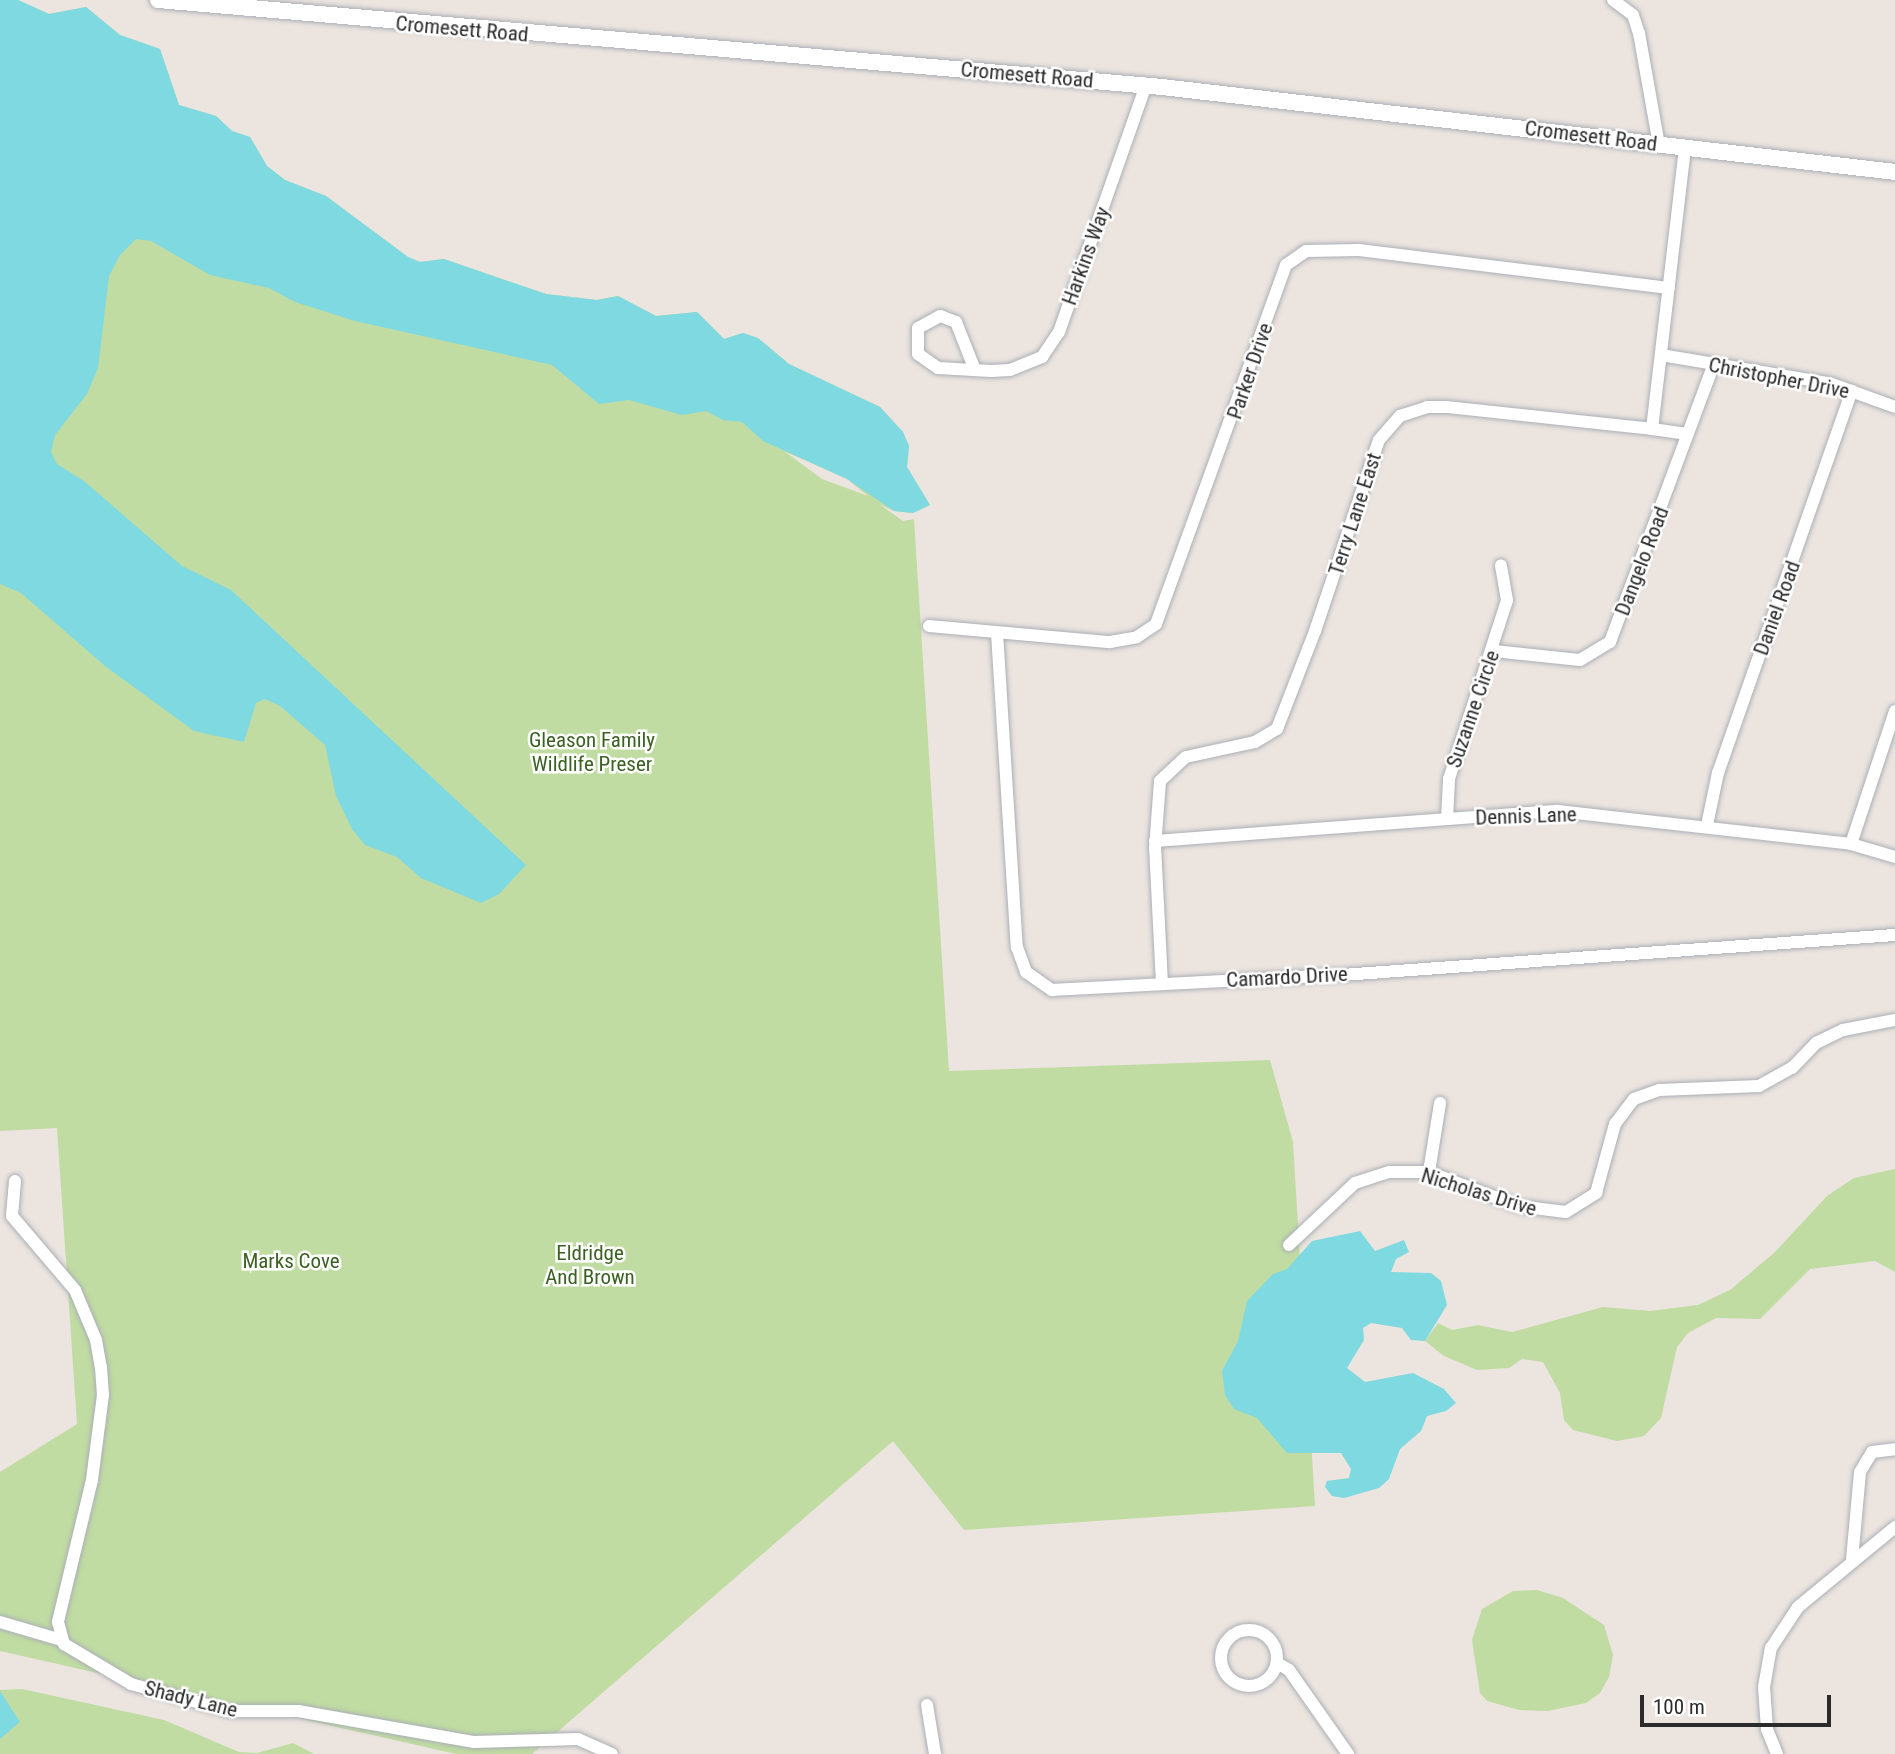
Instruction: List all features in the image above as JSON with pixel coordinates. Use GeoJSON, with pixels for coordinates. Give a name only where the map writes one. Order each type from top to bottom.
{"type":"FeatureCollection","features":[{"type":"Feature","properties":{"kind":"street","name":"Cromesett Road"},"geometry":{"type":"LineString","coordinates":[[158,0],[1146,85],[1895,172]]}},
{"type":"Feature","properties":{"kind":"street"},"geometry":{"type":"LineString","coordinates":[[1613,0],[1633,15],[1639,33],[1659,145]]}},
{"type":"Feature","properties":{"kind":"street","name":"Harkins Way"},"geometry":{"type":"LineString","coordinates":[[975,370],[956,321],[940,316],[924,322],[915,345],[923,361],[938,368],[975,370],[1020,369],[1042,357],[1052,346],[1146,85]]}},
{"type":"Feature","properties":{"kind":"street"},"geometry":{"type":"LineString","coordinates":[[1653,429],[1685,147]]}},
{"type":"Feature","properties":{"kind":"street","name":"Parker Drive"},"geometry":{"type":"LineString","coordinates":[[929,625],[1110,642],[1137,637],[1156,624],[1286,265],[1297,255],[1319,247],[1359,250],[1669,288]]}},
{"type":"Feature","properties":{"kind":"street","name":"Christopher Drive"},"geometry":{"type":"LineString","coordinates":[[1661,355],[1852,391],[1895,407]]}},
{"type":"Feature","properties":{"kind":"street","name":"Dangelo Road"},"geometry":{"type":"LineString","coordinates":[[1493,651],[1580,660],[1610,642],[1714,364]]}},
{"type":"Feature","properties":{"kind":"street","name":"Daniel Road"},"geometry":{"type":"LineString","coordinates":[[1707,825],[1718,773],[1852,391]]}},
{"type":"Feature","properties":{"kind":"street","name":"Terry Lane East"},"geometry":{"type":"LineString","coordinates":[[1162,984],[1155,841],[1157,790],[1164,773],[1186,757],[1255,742],[1277,729],[1315,631],[1380,440],[1400,416],[1427,407],[1447,407],[1688,435]]}},
{"type":"Feature","properties":{"kind":"street","name":"Suzanne Circle"},"geometry":{"type":"LineString","coordinates":[[1447,819],[1450,779],[1493,651],[1507,600],[1501,566]]}},
{"type":"Feature","properties":{"kind":"street","name":"Camardo Drive"},"geometry":{"type":"LineString","coordinates":[[997,633],[1020,963],[1032,979],[1052,990],[1895,935]]}},
{"type":"Feature","properties":{"kind":"street"},"geometry":{"type":"LineString","coordinates":[[1851,845],[1895,711]]}},
{"type":"Feature","properties":{"kind":"street","name":"Dennis Lane"},"geometry":{"type":"LineString","coordinates":[[1155,841],[1558,811],[1707,825],[1851,845],[1895,857]]}},
{"type":"Feature","properties":{"kind":"street","name":"Nicholas Drive"},"geometry":{"type":"LineString","coordinates":[[1289,1245],[1338,1196],[1365,1178],[1390,1172],[1429,1172],[1518,1206],[1566,1212],[1596,1192],[1615,1124],[1634,1099],[1659,1090],[1759,1086],[1792,1068],[1816,1043],[1843,1030],[1895,1020]]}},
{"type":"Feature","properties":{"kind":"street"},"geometry":{"type":"LineString","coordinates":[[1429,1172],[1440,1103]]}},
{"type":"Feature","properties":{"kind":"street"},"geometry":{"type":"LineString","coordinates":[[15,1181],[12,1216],[75,1290],[96,1340],[101,1367],[99,1434],[59,1615],[61,1640]]}},
{"type":"Feature","properties":{"kind":"street"},"geometry":{"type":"LineString","coordinates":[[1853,1560],[1860,1472],[1872,1452],[1895,1449]]}},
{"type":"Feature","properties":{"kind":"street"},"geometry":{"type":"LineString","coordinates":[[1777,1754],[1767,1729],[1764,1687],[1771,1647],[1798,1607],[1895,1527]]}},
{"type":"Feature","properties":{"kind":"street","name":"Shady Lane"},"geometry":{"type":"LineString","coordinates":[[0,1622],[61,1640],[131,1684],[229,1711],[298,1711],[474,1742],[578,1739],[612,1754]]}},
{"type":"Feature","properties":{"kind":"street"},"geometry":{"type":"LineString","coordinates":[[1277,1663],[1265,1681],[1244,1686],[1226,1674],[1221,1653],[1233,1634],[1254,1630],[1272,1642],[1277,1663],[1289,1670],[1348,1754]]}},
{"type":"Feature","properties":{"kind":"street"},"geometry":{"type":"LineString","coordinates":[[927,1705],[935,1754]]}},
{"type":"Feature","properties":{"kind":"green space"},"geometry":{"type":"Polygon","coordinates":[[[0,0],[18,0],[49,14],[86,7],[120,35],[160,49],[179,105],[216,116],[232,131],[250,137],[267,166],[285,180],[326,196],[408,257],[420,262],[444,259],[546,294],[597,300],[618,296],[656,316],[697,312],[724,339],[743,333],[758,338],[789,364],[880,407],[903,432],[909,446],[907,467],[930,505],[913,513],[894,511],[879,504],[903,521],[914,519],[949,1071],[1270,1060],[1293,1142],[1315,1506],[964,1530],[893,1441],[532,1754],[456,1754],[0,1651],[0,1472],[77,1424],[57,1128],[0,1131],[0,0]],[[784,451],[822,479],[868,496],[847,479],[784,451]]]}},
{"type":"Feature","properties":{"kind":"green space"},"geometry":{"type":"Polygon","coordinates":[[[1895,1169],[1895,1272],[1875,1261],[1810,1269],[1760,1319],[1716,1318],[1688,1333],[1677,1347],[1661,1418],[1644,1436],[1617,1441],[1573,1430],[1564,1420],[1560,1393],[1543,1362],[1522,1359],[1509,1368],[1477,1370],[1444,1356],[1425,1341],[1438,1323],[1452,1330],[1478,1325],[1512,1332],[1603,1307],[1650,1311],[1698,1305],[1730,1290],[1775,1252],[1827,1196],[1854,1178],[1895,1169]]]}},
{"type":"Feature","properties":{"kind":"green space"},"geometry":{"type":"Polygon","coordinates":[[[1537,1590],[1563,1598],[1604,1625],[1613,1655],[1609,1677],[1600,1693],[1586,1703],[1548,1711],[1519,1710],[1487,1701],[1480,1693],[1472,1640],[1482,1609],[1513,1591],[1537,1590]]]}},
{"type":"Feature","properties":{"kind":"green space"},"geometry":{"type":"Polygon","coordinates":[[[22,1689],[164,1720],[239,1752],[257,1753],[293,1743],[314,1754],[0,1754],[0,1690],[22,1689]]]}},
{"type":"Feature","properties":{"kind":"water"},"geometry":{"type":"Polygon","coordinates":[[[0,0],[18,0],[49,14],[86,7],[120,35],[160,49],[179,105],[216,116],[232,131],[250,137],[267,166],[285,180],[326,196],[408,257],[420,262],[444,259],[546,294],[597,300],[618,296],[656,316],[697,312],[724,339],[743,333],[758,338],[789,364],[880,407],[903,432],[909,446],[907,467],[930,505],[913,513],[894,511],[847,479],[763,441],[742,422],[723,420],[706,411],[682,415],[629,400],[599,404],[552,365],[355,321],[295,302],[269,288],[210,275],[151,241],[136,239],[120,255],[109,276],[98,368],[87,394],[55,435],[51,452],[57,464],[84,481],[182,566],[231,590],[526,865],[499,894],[481,903],[421,878],[397,857],[365,845],[352,829],[336,796],[325,745],[280,706],[265,699],[256,703],[244,742],[194,731],[105,666],[21,593],[0,584],[0,0]]]}},
{"type":"Feature","properties":{"kind":"water"},"geometry":{"type":"Polygon","coordinates":[[[1360,1231],[1375,1251],[1404,1240],[1409,1252],[1396,1259],[1391,1272],[1431,1273],[1441,1281],[1447,1305],[1425,1341],[1411,1340],[1402,1328],[1371,1323],[1363,1328],[1364,1340],[1347,1368],[1365,1382],[1413,1373],[1444,1389],[1456,1403],[1446,1411],[1427,1416],[1421,1431],[1400,1449],[1389,1479],[1379,1488],[1344,1498],[1332,1496],[1325,1487],[1327,1481],[1349,1478],[1351,1469],[1341,1453],[1287,1453],[1257,1418],[1234,1409],[1225,1395],[1222,1371],[1238,1341],[1247,1301],[1273,1274],[1287,1269],[1312,1241],[1360,1231]]]}},
{"type":"Feature","properties":{"kind":"water"},"geometry":{"type":"Polygon","coordinates":[[[0,1691],[20,1722],[0,1739],[0,1691]]]}},
{"type":"Feature","properties":{"kind":"park label","name":"Gleason Family Wildlife Preser"},"geometry":{"type":"Point","coordinates":[592,752]}},
{"type":"Feature","properties":{"kind":"park label","name":"Marks Cove"},"geometry":{"type":"Point","coordinates":[291,1261]}},
{"type":"Feature","properties":{"kind":"park label","name":"Eldridge And Brown"},"geometry":{"type":"Point","coordinates":[590,1265]}}]}
